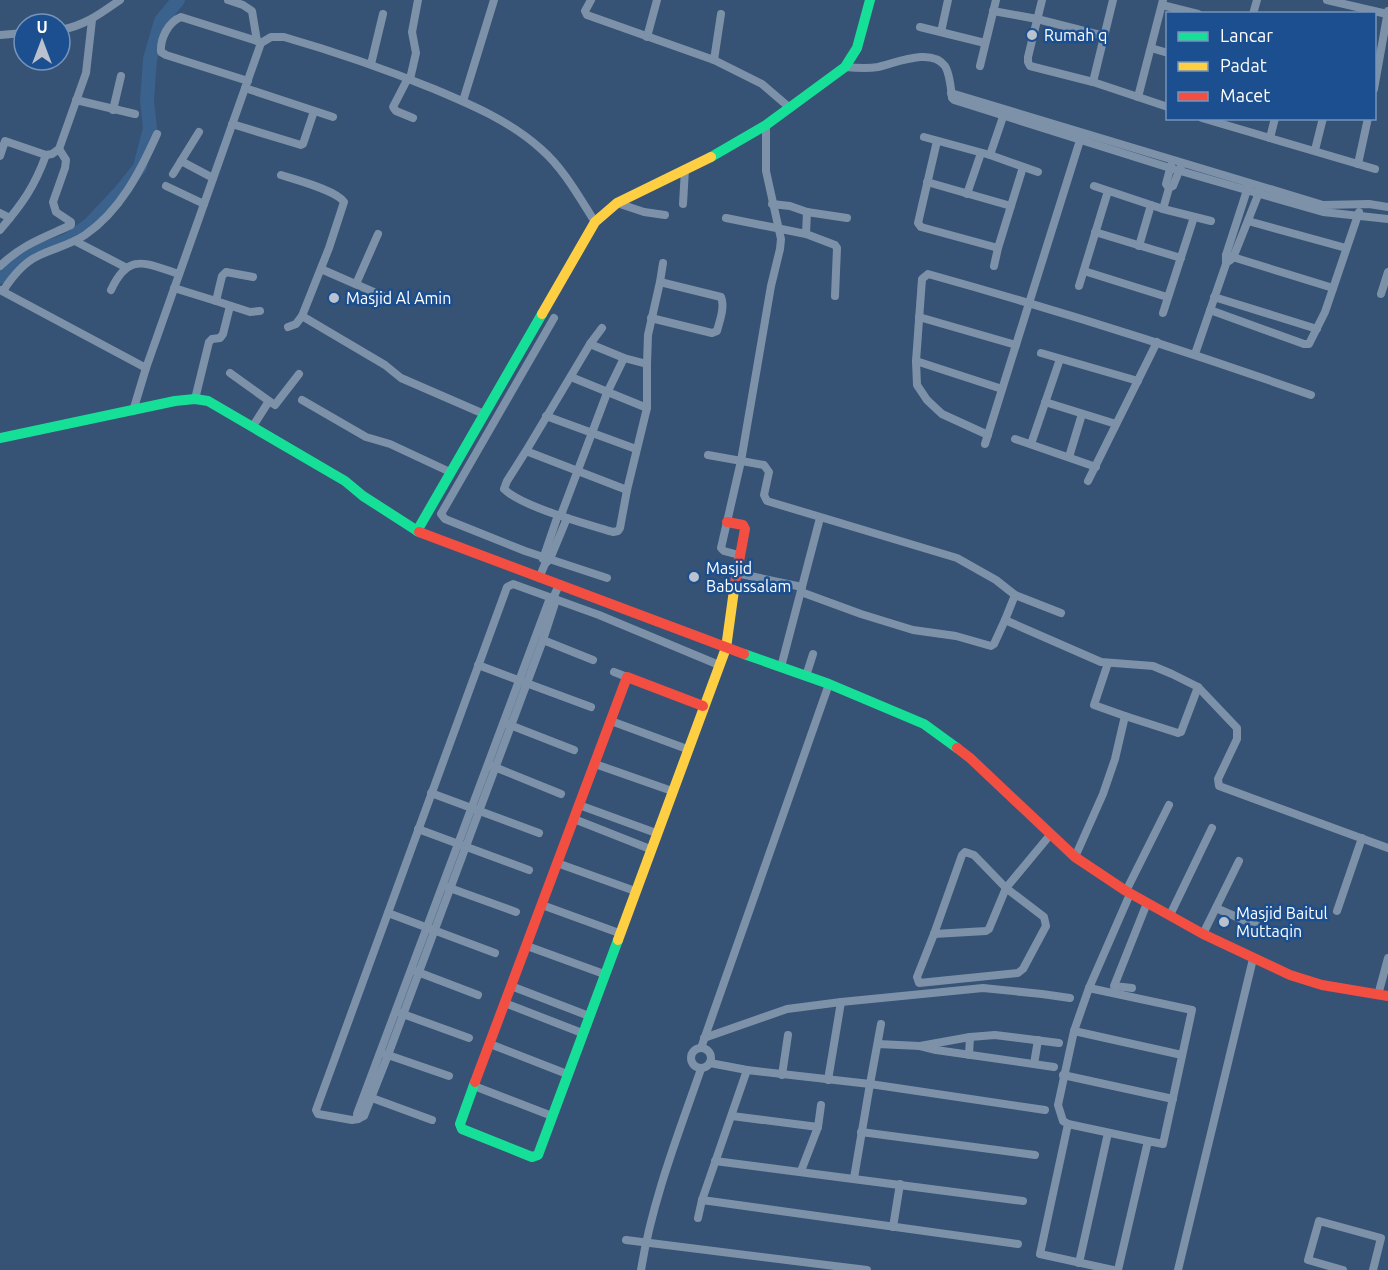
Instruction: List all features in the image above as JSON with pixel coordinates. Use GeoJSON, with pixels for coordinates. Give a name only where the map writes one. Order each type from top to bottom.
{"type":"FeatureCollection","features":[{"type":"Feature","properties":{"kind":"street"},"geometry":{"type":"LineString","coordinates":[[72,28],[92,20],[120,0]]}},
{"type":"Feature","properties":{"kind":"street"},"geometry":{"type":"LineString","coordinates":[[133,411],[146,368],[247,84],[259,42],[252,11],[228,0]]}},
{"type":"Feature","properties":{"kind":"street"},"geometry":{"type":"LineString","coordinates":[[413,118],[396,111],[393,107],[409,79],[416,53],[412,32],[418,0]]}},
{"type":"Feature","properties":{"kind":"street"},"geometry":{"type":"LineString","coordinates":[[463,101],[494,0]]}},
{"type":"Feature","properties":{"kind":"street"},"geometry":{"type":"LineString","coordinates":[[591,0],[585,10],[587,15],[714,60],[762,84],[790,108]]}},
{"type":"Feature","properties":{"kind":"street"},"geometry":{"type":"LineString","coordinates":[[647,38],[657,0]]}},
{"type":"Feature","properties":{"kind":"street"},"geometry":{"type":"LineString","coordinates":[[419,526],[595,222],[617,202],[686,169],[766,125],[845,67],[857,48],[870,0]]}},
{"type":"Feature","properties":{"kind":"street"},"geometry":{"type":"LineString","coordinates":[[941,32],[948,0]]}},
{"type":"Feature","properties":{"kind":"street"},"geometry":{"type":"LineString","coordinates":[[980,66],[996,0]]}},
{"type":"Feature","properties":{"kind":"street"},"geometry":{"type":"LineString","coordinates":[[1042,0],[1028,57],[1030,66],[1093,82],[1166,107]]}},
{"type":"Feature","properties":{"kind":"street"},"geometry":{"type":"LineString","coordinates":[[1093,82],[1113,0]]}},
{"type":"Feature","properties":{"kind":"street"},"geometry":{"type":"LineString","coordinates":[[1327,0],[1388,13],[1377,60]]}},
{"type":"Feature","properties":{"kind":"street"},"geometry":{"type":"LineString","coordinates":[[1138,97],[1162,3],[1191,12]]}},
{"type":"Feature","properties":{"kind":"street"},"geometry":{"type":"LineString","coordinates":[[993,11],[1038,19],[1104,36]]}},
{"type":"Feature","properties":{"kind":"street"},"geometry":{"type":"LineString","coordinates":[[371,64],[383,14]]}},
{"type":"Feature","properties":{"kind":"street"},"geometry":{"type":"LineString","coordinates":[[714,60],[721,14]]}},
{"type":"Feature","properties":{"kind":"street"},"geometry":{"type":"LineString","coordinates":[[333,117],[166,55],[161,52],[161,45],[170,26],[180,17],[259,42],[272,37],[284,37],[371,64],[463,101],[497,118],[543,150],[568,181],[595,222]]}},
{"type":"Feature","properties":{"kind":"street"},"geometry":{"type":"LineString","coordinates":[[0,156],[4,141],[46,155],[58,149],[86,72],[92,20]]}},
{"type":"Feature","properties":{"kind":"street"},"geometry":{"type":"LineString","coordinates":[[920,27],[985,43]]}},
{"type":"Feature","properties":{"kind":"street"},"geometry":{"type":"LineString","coordinates":[[1151,48],[1166,53]]}},
{"type":"Feature","properties":{"kind":"street"},"geometry":{"type":"LineString","coordinates":[[845,67],[876,68],[917,58],[930,58],[940,61],[946,69],[951,93],[1004,112],[1248,186],[1323,212],[1388,219]]}},
{"type":"Feature","properties":{"kind":"street"},"geometry":{"type":"LineString","coordinates":[[113,110],[121,76]]}},
{"type":"Feature","properties":{"kind":"street"},"geometry":{"type":"LineString","coordinates":[[76,100],[135,114]]}},
{"type":"Feature","properties":{"kind":"street"},"geometry":{"type":"LineString","coordinates":[[232,124],[301,145],[314,111]]}},
{"type":"Feature","properties":{"kind":"street"},"geometry":{"type":"LineString","coordinates":[[990,155],[1004,112]]}},
{"type":"Feature","properties":{"kind":"street"},"geometry":{"type":"LineString","coordinates":[[1270,138],[1274,120]]}},
{"type":"Feature","properties":{"kind":"street"},"geometry":{"type":"LineString","coordinates":[[1315,150],[1322,120]]}},
{"type":"Feature","properties":{"kind":"street"},"geometry":{"type":"LineString","coordinates":[[1358,164],[1368,120]]}},
{"type":"Feature","properties":{"kind":"street"},"geometry":{"type":"LineString","coordinates":[[1226,122],[1270,138],[1375,169]]}},
{"type":"Feature","properties":{"kind":"street"},"geometry":{"type":"LineString","coordinates":[[739,555],[721,550],[741,461],[771,286],[780,249],[766,171],[766,125]]}},
{"type":"Feature","properties":{"kind":"street"},"geometry":{"type":"LineString","coordinates":[[172,174],[199,132]]}},
{"type":"Feature","properties":{"kind":"street"},"geometry":{"type":"LineString","coordinates":[[146,368],[1,291],[22,267],[38,256],[64,247],[85,235],[105,217],[130,188],[157,134]]}},
{"type":"Feature","properties":{"kind":"street"},"geometry":{"type":"LineString","coordinates":[[985,444],[1082,135]]}},
{"type":"Feature","properties":{"kind":"street"},"geometry":{"type":"LineString","coordinates":[[924,137],[990,155],[1038,172]]}},
{"type":"Feature","properties":{"kind":"street"},"geometry":{"type":"LineString","coordinates":[[937,141],[919,225],[998,248]]}},
{"type":"Feature","properties":{"kind":"street"},"geometry":{"type":"LineString","coordinates":[[0,266],[26,244],[71,225],[71,222],[57,212],[53,200],[66,160],[58,149]]}},
{"type":"Feature","properties":{"kind":"street"},"geometry":{"type":"LineString","coordinates":[[967,194],[981,153]]}},
{"type":"Feature","properties":{"kind":"street"},"geometry":{"type":"LineString","coordinates":[[0,230],[21,206],[37,179],[46,155]]}},
{"type":"Feature","properties":{"kind":"street"},"geometry":{"type":"LineString","coordinates":[[181,161],[213,178]]}},
{"type":"Feature","properties":{"kind":"street"},"geometry":{"type":"LineString","coordinates":[[1169,188],[1166,184],[1172,164]]}},
{"type":"Feature","properties":{"kind":"street"},"geometry":{"type":"LineString","coordinates":[[1164,208],[1169,188],[1173,186],[1181,166]]}},
{"type":"Feature","properties":{"kind":"street"},"geometry":{"type":"LineString","coordinates":[[994,266],[1023,167]]}},
{"type":"Feature","properties":{"kind":"street"},"geometry":{"type":"LineString","coordinates":[[683,204],[686,169]]}},
{"type":"Feature","properties":{"kind":"street"},"geometry":{"type":"LineString","coordinates":[[281,175],[332,193],[341,197],[344,202],[302,316],[296,324],[288,327]]}},
{"type":"Feature","properties":{"kind":"street"},"geometry":{"type":"LineString","coordinates":[[927,182],[1011,206]]}},
{"type":"Feature","properties":{"kind":"street"},"geometry":{"type":"LineString","coordinates":[[166,186],[204,204]]}},
{"type":"Feature","properties":{"kind":"street"},"geometry":{"type":"LineString","coordinates":[[1094,186],[1211,221]]}},
{"type":"Feature","properties":{"kind":"street"},"geometry":{"type":"LineString","coordinates":[[1195,354],[1228,259],[1248,186]]}},
{"type":"Feature","properties":{"kind":"street"},"geometry":{"type":"LineString","coordinates":[[1260,190],[1323,205],[1360,204],[1388,207]]}},
{"type":"Feature","properties":{"kind":"street"},"geometry":{"type":"LineString","coordinates":[[1228,259],[1248,221],[1260,190]]}},
{"type":"Feature","properties":{"kind":"street"},"geometry":{"type":"LineString","coordinates":[[1079,286],[1108,191]]}},
{"type":"Feature","properties":{"kind":"street"},"geometry":{"type":"LineString","coordinates":[[617,202],[644,212],[665,215]]}},
{"type":"Feature","properties":{"kind":"street"},"geometry":{"type":"LineString","coordinates":[[772,204],[847,218]]}},
{"type":"Feature","properties":{"kind":"street"},"geometry":{"type":"LineString","coordinates":[[1210,310],[1304,344],[1311,342],[1333,288],[1360,204]]}},
{"type":"Feature","properties":{"kind":"street"},"geometry":{"type":"LineString","coordinates":[[1139,246],[1152,205]]}},
{"type":"Feature","properties":{"kind":"street"},"geometry":{"type":"LineString","coordinates":[[806,234],[807,212]]}},
{"type":"Feature","properties":{"kind":"street"},"geometry":{"type":"LineString","coordinates":[[0,213],[10,218]]}},
{"type":"Feature","properties":{"kind":"street"},"geometry":{"type":"LineString","coordinates":[[1163,313],[1194,217]]}},
{"type":"Feature","properties":{"kind":"street"},"geometry":{"type":"LineString","coordinates":[[726,218],[806,234],[835,246],[837,249],[835,296]]}},
{"type":"Feature","properties":{"kind":"street"},"geometry":{"type":"LineString","coordinates":[[1248,221],[1346,248]]}},
{"type":"Feature","properties":{"kind":"street"},"geometry":{"type":"LineString","coordinates":[[1095,232],[1181,258]]}},
{"type":"Feature","properties":{"kind":"street"},"geometry":{"type":"LineString","coordinates":[[356,284],[378,234]]}},
{"type":"Feature","properties":{"kind":"street"},"geometry":{"type":"LineString","coordinates":[[75,241],[125,267]]}},
{"type":"Feature","properties":{"kind":"street"},"geometry":{"type":"LineString","coordinates":[[1228,259],[1333,288]]}},
{"type":"Feature","properties":{"kind":"street"},"geometry":{"type":"LineString","coordinates":[[111,290],[125,267],[134,263],[179,274]]}},
{"type":"Feature","properties":{"kind":"street"},"geometry":{"type":"LineString","coordinates":[[602,328],[546,416],[504,489],[510,496],[613,532],[620,528],[647,408],[647,364],[651,318],[663,263]]}},
{"type":"Feature","properties":{"kind":"street"},"geometry":{"type":"LineString","coordinates":[[321,269],[385,297]]}},
{"type":"Feature","properties":{"kind":"street"},"geometry":{"type":"LineString","coordinates":[[1084,271],[1167,297]]}},
{"type":"Feature","properties":{"kind":"street"},"geometry":{"type":"LineString","coordinates":[[216,301],[222,276],[226,272],[253,277]]}},
{"type":"Feature","properties":{"kind":"street"},"geometry":{"type":"LineString","coordinates":[[1381,294],[1388,272]]}},
{"type":"Feature","properties":{"kind":"street"},"geometry":{"type":"LineString","coordinates":[[988,435],[942,414],[927,400],[917,385],[916,361],[922,279],[928,274],[1030,302],[1195,354],[1311,395]]}},
{"type":"Feature","properties":{"kind":"street"},"geometry":{"type":"LineString","coordinates":[[651,318],[712,333],[717,331],[720,320],[722,297],[660,282]]}},
{"type":"Feature","properties":{"kind":"street"},"geometry":{"type":"LineString","coordinates":[[174,288],[250,312],[260,311]]}},
{"type":"Feature","properties":{"kind":"street"},"geometry":{"type":"LineString","coordinates":[[1214,297],[1317,329]]}},
{"type":"Feature","properties":{"kind":"street"},"geometry":{"type":"LineString","coordinates":[[195,399],[209,342],[220,338],[223,334],[230,306]]}},
{"type":"Feature","properties":{"kind":"street"},"geometry":{"type":"LineString","coordinates":[[302,316],[375,359],[401,378],[484,414]]}},
{"type":"Feature","properties":{"kind":"street"},"geometry":{"type":"LineString","coordinates":[[919,317],[1016,345]]}},
{"type":"Feature","properties":{"kind":"street"},"geometry":{"type":"LineString","coordinates":[[523,682],[543,640],[555,594],[543,566],[445,519],[441,514],[442,508],[554,318]]}},
{"type":"Feature","properties":{"kind":"street"},"geometry":{"type":"LineString","coordinates":[[1088,482],[1157,342]]}},
{"type":"Feature","properties":{"kind":"street"},"geometry":{"type":"LineString","coordinates":[[590,344],[624,358],[647,364]]}},
{"type":"Feature","properties":{"kind":"street"},"geometry":{"type":"LineString","coordinates":[[1041,353],[1138,381]]}},
{"type":"Feature","properties":{"kind":"street"},"geometry":{"type":"LineString","coordinates":[[543,566],[592,432],[624,358]]}},
{"type":"Feature","properties":{"kind":"street"},"geometry":{"type":"LineString","coordinates":[[1031,444],[1060,359]]}},
{"type":"Feature","properties":{"kind":"street"},"geometry":{"type":"LineString","coordinates":[[916,361],[1002,389]]}},
{"type":"Feature","properties":{"kind":"street"},"geometry":{"type":"LineString","coordinates":[[230,373],[276,405],[299,374]]}},
{"type":"Feature","properties":{"kind":"street"},"geometry":{"type":"LineString","coordinates":[[571,377],[647,408]]}},
{"type":"Feature","properties":{"kind":"street"},"geometry":{"type":"LineString","coordinates":[[0,438],[175,401],[195,399],[208,401],[340,478],[363,496],[419,526],[543,566],[607,578]]}},
{"type":"Feature","properties":{"kind":"street"},"geometry":{"type":"LineString","coordinates":[[302,400],[366,437],[390,444],[450,472]]}},
{"type":"Feature","properties":{"kind":"street"},"geometry":{"type":"LineString","coordinates":[[253,426],[269,401]]}},
{"type":"Feature","properties":{"kind":"street"},"geometry":{"type":"LineString","coordinates":[[1045,402],[1116,424]]}},
{"type":"Feature","properties":{"kind":"street"},"geometry":{"type":"LineString","coordinates":[[1069,457],[1082,414]]}},
{"type":"Feature","properties":{"kind":"street"},"geometry":{"type":"LineString","coordinates":[[546,416],[636,449]]}},
{"type":"Feature","properties":{"kind":"street"},"geometry":{"type":"LineString","coordinates":[[1015,439],[1096,467]]}},
{"type":"Feature","properties":{"kind":"street"},"geometry":{"type":"LineString","coordinates":[[526,451],[627,490]]}},
{"type":"Feature","properties":{"kind":"street"},"geometry":{"type":"LineString","coordinates":[[708,455],[764,465],[768,468],[764,495],[767,501],[957,558],[996,579],[1015,595],[1061,613]]}},
{"type":"Feature","properties":{"kind":"street"},"geometry":{"type":"LineString","coordinates":[[781,667],[820,518]]}},
{"type":"Feature","properties":{"kind":"street"},"geometry":{"type":"LineString","coordinates":[[627,677],[460,1124],[462,1129],[532,1157],[538,1155],[724,650],[744,526],[727,522]]}},
{"type":"Feature","properties":{"kind":"street"},"geometry":{"type":"LineString","coordinates":[[735,573],[802,589],[861,614],[914,630],[956,636],[991,646],[1005,621],[1015,595]]}},
{"type":"Feature","properties":{"kind":"street"},"geometry":{"type":"LineString","coordinates":[[384,1053],[372,1098],[364,1116],[358,1119],[327,1117],[318,1114],[316,1110],[509,584],[555,594],[724,650],[781,667],[807,672],[829,684],[899,712],[940,734],[970,758],[1047,839],[1147,903],[1203,934],[1290,975],[1322,985],[1383,996],[1388,958]]}},
{"type":"Feature","properties":{"kind":"street"},"geometry":{"type":"LineString","coordinates":[[358,1119],[357,1114],[384,1053],[555,594]]}},
{"type":"Feature","properties":{"kind":"street"},"geometry":{"type":"LineString","coordinates":[[601,608],[647,626],[724,650]]}},
{"type":"Feature","properties":{"kind":"street"},"geometry":{"type":"LineString","coordinates":[[1005,621],[1108,663],[1153,666],[1197,689],[1237,728],[1237,739],[1218,778],[1219,786],[1388,848]]}},
{"type":"Feature","properties":{"kind":"street"},"geometry":{"type":"LineString","coordinates":[[543,640],[593,660]]}},
{"type":"Feature","properties":{"kind":"street"},"geometry":{"type":"LineString","coordinates":[[807,672],[813,654]]}},
{"type":"Feature","properties":{"kind":"street"},"geometry":{"type":"LineString","coordinates":[[1108,663],[1094,703],[1096,706],[1178,733],[1197,689]]}},
{"type":"Feature","properties":{"kind":"street"},"geometry":{"type":"LineString","coordinates":[[478,665],[591,707]]}},
{"type":"Feature","properties":{"kind":"street"},"geometry":{"type":"LineString","coordinates":[[615,672],[704,706]]}},
{"type":"Feature","properties":{"kind":"street"},"geometry":{"type":"LineString","coordinates":[[701,1069],[695,1067],[690,1058],[692,1052],[701,1048],[829,684]]}},
{"type":"Feature","properties":{"kind":"street"},"geometry":{"type":"LineString","coordinates":[[1075,857],[1103,794],[1115,759],[1125,716]]}},
{"type":"Feature","properties":{"kind":"street"},"geometry":{"type":"LineString","coordinates":[[610,721],[687,749]]}},
{"type":"Feature","properties":{"kind":"street"},"geometry":{"type":"LineString","coordinates":[[507,724],[574,750]]}},
{"type":"Feature","properties":{"kind":"street"},"geometry":{"type":"LineString","coordinates":[[595,764],[672,791]]}},
{"type":"Feature","properties":{"kind":"street"},"geometry":{"type":"LineString","coordinates":[[492,766],[561,794]]}},
{"type":"Feature","properties":{"kind":"street"},"geometry":{"type":"LineString","coordinates":[[431,793],[538,833]]}},
{"type":"Feature","properties":{"kind":"street"},"geometry":{"type":"LineString","coordinates":[[579,805],[656,833]]}},
{"type":"Feature","properties":{"kind":"street"},"geometry":{"type":"LineString","coordinates":[[1089,988],[1192,1010],[1163,1144],[1068,1124],[1063,1120],[1058,1105],[1074,1031],[1089,988],[1128,892],[1169,805]]}},
{"type":"Feature","properties":{"kind":"street"},"geometry":{"type":"LineString","coordinates":[[574,819],[650,849]]}},
{"type":"Feature","properties":{"kind":"street"},"geometry":{"type":"LineString","coordinates":[[1170,915],[1212,828]]}},
{"type":"Feature","properties":{"kind":"street"},"geometry":{"type":"LineString","coordinates":[[418,829],[529,870]]}},
{"type":"Feature","properties":{"kind":"street"},"geometry":{"type":"LineString","coordinates":[[934,934],[986,931],[991,927],[1006,888],[1047,839]]}},
{"type":"Feature","properties":{"kind":"street"},"geometry":{"type":"LineString","coordinates":[[1337,911],[1361,840]]}},
{"type":"Feature","properties":{"kind":"street"},"geometry":{"type":"LineString","coordinates":[[965,852],[974,855],[1006,888],[1044,917],[1046,921],[1046,926],[1021,971],[919,982],[917,977],[962,855],[965,852]]}},
{"type":"Feature","properties":{"kind":"street"},"geometry":{"type":"LineString","coordinates":[[1203,934],[1239,861]]}},
{"type":"Feature","properties":{"kind":"street"},"geometry":{"type":"LineString","coordinates":[[557,863],[635,891]]}},
{"type":"Feature","properties":{"kind":"street"},"geometry":{"type":"LineString","coordinates":[[446,887],[516,912]]}},
{"type":"Feature","properties":{"kind":"street"},"geometry":{"type":"LineString","coordinates":[[1132,988],[1114,986],[1147,903]]}},
{"type":"Feature","properties":{"kind":"street"},"geometry":{"type":"LineString","coordinates":[[542,905],[619,933]]}},
{"type":"Feature","properties":{"kind":"street"},"geometry":{"type":"LineString","coordinates":[[1216,908],[1270,932]]}},
{"type":"Feature","properties":{"kind":"street"},"geometry":{"type":"LineString","coordinates":[[388,913],[495,953]]}},
{"type":"Feature","properties":{"kind":"street"},"geometry":{"type":"LineString","coordinates":[[527,946],[604,975]]}},
{"type":"Feature","properties":{"kind":"street"},"geometry":{"type":"LineString","coordinates":[[1178,1270],[1254,959]]}},
{"type":"Feature","properties":{"kind":"street"},"geometry":{"type":"LineString","coordinates":[[414,971],[478,995]]}},
{"type":"Feature","properties":{"kind":"street"},"geometry":{"type":"LineString","coordinates":[[511,986],[589,1016]]}},
{"type":"Feature","properties":{"kind":"street"},"geometry":{"type":"LineString","coordinates":[[704,1038],[787,1009],[841,1002],[983,988],[1070,999]]}},
{"type":"Feature","properties":{"kind":"street"},"geometry":{"type":"LineString","coordinates":[[828,1080],[841,1002]]}},
{"type":"Feature","properties":{"kind":"street"},"geometry":{"type":"LineString","coordinates":[[505,1003],[582,1033]]}},
{"type":"Feature","properties":{"kind":"street"},"geometry":{"type":"LineString","coordinates":[[399,1013],[469,1038]]}},
{"type":"Feature","properties":{"kind":"street"},"geometry":{"type":"LineString","coordinates":[[854,1179],[881,1024]]}},
{"type":"Feature","properties":{"kind":"street"},"geometry":{"type":"LineString","coordinates":[[1074,1031],[1182,1055]]}},
{"type":"Feature","properties":{"kind":"street"},"geometry":{"type":"LineString","coordinates":[[782,1075],[788,1035]]}},
{"type":"Feature","properties":{"kind":"street"},"geometry":{"type":"LineString","coordinates":[[920,1046],[994,1035],[1059,1043]]}},
{"type":"Feature","properties":{"kind":"street"},"geometry":{"type":"LineString","coordinates":[[969,1055],[970,1037]]}},
{"type":"Feature","properties":{"kind":"street"},"geometry":{"type":"LineString","coordinates":[[1034,1064],[1038,1040]]}},
{"type":"Feature","properties":{"kind":"street"},"geometry":{"type":"LineString","coordinates":[[490,1044],[567,1074]]}},
{"type":"Feature","properties":{"kind":"street"},"geometry":{"type":"LineString","coordinates":[[878,1044],[920,1046],[1054,1067]]}},
{"type":"Feature","properties":{"kind":"street"},"geometry":{"type":"LineString","coordinates":[[701,1048],[710,1053],[710,1064]]}},
{"type":"Feature","properties":{"kind":"street"},"geometry":{"type":"LineString","coordinates":[[384,1053],[449,1076]]}},
{"type":"Feature","properties":{"kind":"street"},"geometry":{"type":"LineString","coordinates":[[641,1270],[645,1241],[662,1180],[701,1069],[710,1064],[782,1075],[870,1084],[1045,1110]]}},
{"type":"Feature","properties":{"kind":"street"},"geometry":{"type":"LineString","coordinates":[[698,1218],[702,1200],[747,1070]]}},
{"type":"Feature","properties":{"kind":"street"},"geometry":{"type":"LineString","coordinates":[[1063,1075],[1173,1099]]}},
{"type":"Feature","properties":{"kind":"street"},"geometry":{"type":"LineString","coordinates":[[474,1086],[552,1116]]}},
{"type":"Feature","properties":{"kind":"street"},"geometry":{"type":"LineString","coordinates":[[372,1098],[432,1120]]}},
{"type":"Feature","properties":{"kind":"street"},"geometry":{"type":"LineString","coordinates":[[801,1171],[818,1127],[821,1105]]}},
{"type":"Feature","properties":{"kind":"street"},"geometry":{"type":"LineString","coordinates":[[732,1116],[818,1127]]}},
{"type":"Feature","properties":{"kind":"street"},"geometry":{"type":"LineString","coordinates":[[1068,1124],[1040,1254],[1113,1270]]}},
{"type":"Feature","properties":{"kind":"street"},"geometry":{"type":"LineString","coordinates":[[861,1132],[1035,1155]]}},
{"type":"Feature","properties":{"kind":"street"},"geometry":{"type":"LineString","coordinates":[[1078,1263],[1108,1132]]}},
{"type":"Feature","properties":{"kind":"street"},"geometry":{"type":"LineString","coordinates":[[1118,1270],[1148,1141]]}},
{"type":"Feature","properties":{"kind":"street"},"geometry":{"type":"LineString","coordinates":[[715,1161],[1023,1201]]}},
{"type":"Feature","properties":{"kind":"street"},"geometry":{"type":"LineString","coordinates":[[893,1227],[900,1184]]}},
{"type":"Feature","properties":{"kind":"street"},"geometry":{"type":"LineString","coordinates":[[702,1200],[1018,1244]]}},
{"type":"Feature","properties":{"kind":"street"},"geometry":{"type":"LineString","coordinates":[[1343,1270],[1308,1260],[1319,1221],[1381,1238],[1373,1270]]}},
{"type":"Feature","properties":{"kind":"street"},"geometry":{"type":"LineString","coordinates":[[626,1240],[833,1268],[867,1270]]}},
{"type":"Feature","properties":{"kind":"waterway"},"geometry":{"type":"LineString","coordinates":[[0,277],[6,270],[43,249],[68,240],[89,225],[140,167],[150,128],[147,101],[150,59],[161,21],[178,0]]}},
{"type":"Feature","properties":{"kind":"waterway"},"geometry":{"type":"LineString","coordinates":[[659,618],[713,638]]}},
{"type":"Feature","properties":{"kind":"traffic: fast"},"geometry":{"type":"LineString","coordinates":[[711,157],[766,125],[845,67],[857,48],[870,0]]}},
{"type":"Feature","properties":{"kind":"traffic: fast"},"geometry":{"type":"LineString","coordinates":[[417,531],[542,314]]}},
{"type":"Feature","properties":{"kind":"traffic: fast"},"geometry":{"type":"LineString","coordinates":[[0,438],[175,401],[195,399],[208,401],[345,481],[363,496],[419,532]]}},
{"type":"Feature","properties":{"kind":"traffic: fast"},"geometry":{"type":"LineString","coordinates":[[744,654],[829,684],[924,724],[957,748]]}},
{"type":"Feature","properties":{"kind":"traffic: fast"},"geometry":{"type":"LineString","coordinates":[[475,1082],[460,1124],[462,1129],[532,1157],[538,1155],[618,940]]}},
{"type":"Feature","properties":{"kind":"traffic: slow"},"geometry":{"type":"LineString","coordinates":[[542,314],[595,222],[617,203],[711,157]]}},
{"type":"Feature","properties":{"kind":"traffic: slow"},"geometry":{"type":"LineString","coordinates":[[618,940],[726,648],[735,583]]}},
{"type":"Feature","properties":{"kind":"traffic: jam"},"geometry":{"type":"LineString","coordinates":[[727,522],[743,525],[745,529],[735,583]]}},
{"type":"Feature","properties":{"kind":"traffic: jam"},"geometry":{"type":"LineString","coordinates":[[419,532],[744,654]]}},
{"type":"Feature","properties":{"kind":"traffic: jam"},"geometry":{"type":"LineString","coordinates":[[475,1082],[627,677],[703,706]]}},
{"type":"Feature","properties":{"kind":"traffic: jam"},"geometry":{"type":"LineString","coordinates":[[957,748],[1075,857],[1126,891],[1203,934],[1290,975],[1322,985],[1388,996]]}},
{"type":"Feature","properties":{"kind":"place","name":"Rumah q"},"geometry":{"type":"Point","coordinates":[1032,35]}},
{"type":"Feature","properties":{"kind":"place","name":"Masjid Al Amin"},"geometry":{"type":"Point","coordinates":[334,298]}},
{"type":"Feature","properties":{"kind":"place","name":"Masjid Babussalam"},"geometry":{"type":"Point","coordinates":[694,577]}},
{"type":"Feature","properties":{"kind":"place","name":"Masjid Baitul Muttaqin"},"geometry":{"type":"Point","coordinates":[1224,922]}}]}
